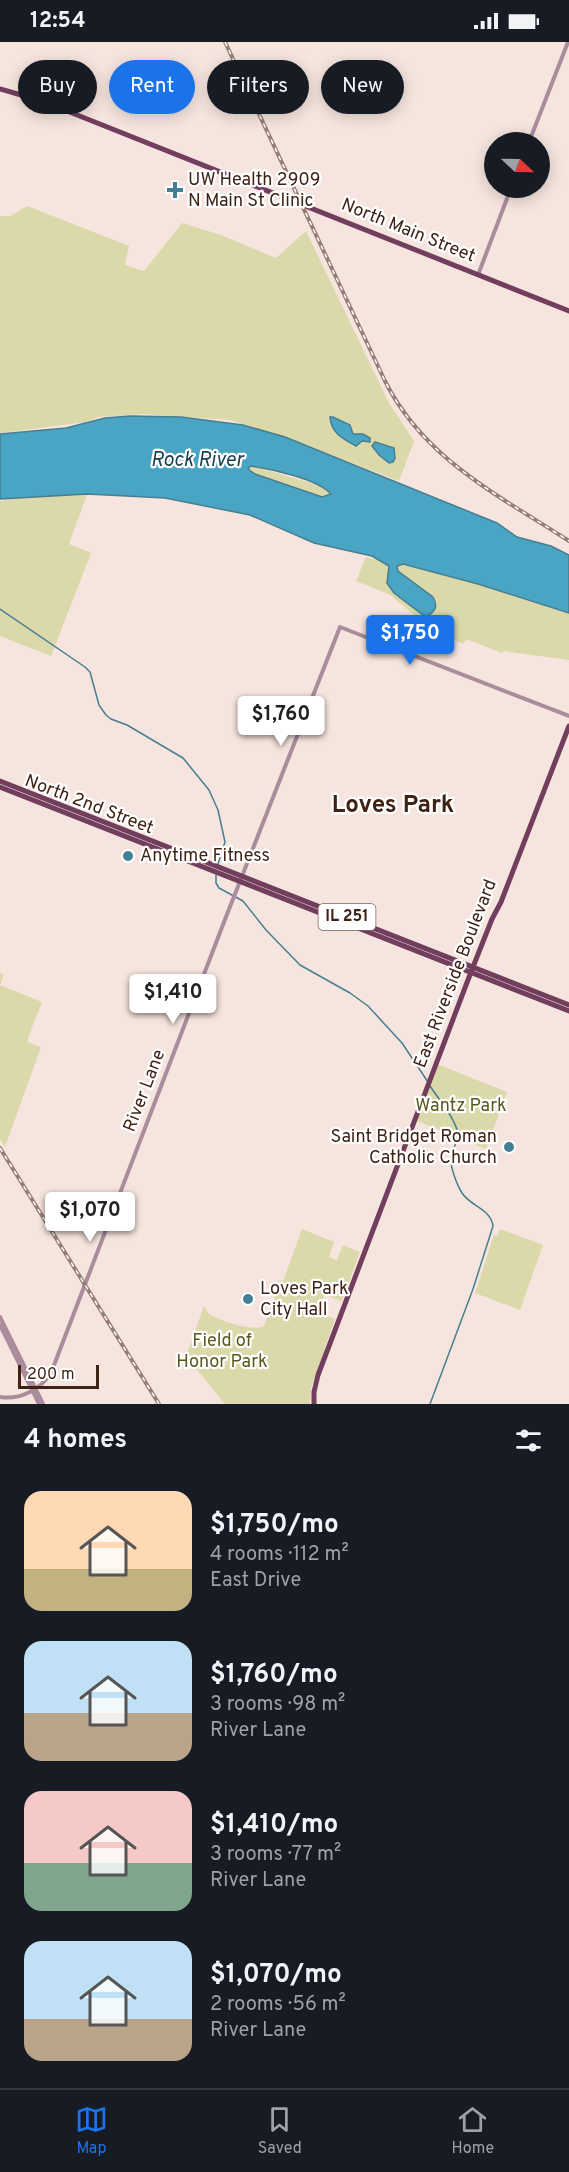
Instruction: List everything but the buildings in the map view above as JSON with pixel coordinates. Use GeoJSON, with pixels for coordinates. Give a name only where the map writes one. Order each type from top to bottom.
{"type":"FeatureCollection","features":[{"type":"Feature","properties":{"kind":"main road","name":"North Main Street"},"geometry":{"type":"LineString","coordinates":[[0,89],[42,101],[569,310]]}},
{"type":"Feature","properties":{"kind":"main road","name":"East Riverside Boulevard"},"geometry":{"type":"LineString","coordinates":[[314,1404],[318,1375],[472,969],[504,894],[569,726]]}},
{"type":"Feature","properties":{"kind":"main road","name":"North 2nd Street"},"geometry":{"type":"LineString","coordinates":[[0,781],[217,869]]}},
{"type":"Feature","properties":{"kind":"main road","name":"North 2nd Street"},"geometry":{"type":"LineString","coordinates":[[0,787],[241,878],[519,988],[569,1011]]}},
{"type":"Feature","properties":{"kind":"main road","name":"North 2nd Street"},"geometry":{"type":"LineString","coordinates":[[519,988],[569,1005]]}},
{"type":"Feature","properties":{"kind":"street"},"geometry":{"type":"LineString","coordinates":[[533,132],[568,42]]}},
{"type":"Feature","properties":{"kind":"street"},"geometry":{"type":"LineString","coordinates":[[478,275],[507,198]]}},
{"type":"Feature","properties":{"kind":"street","name":"River Lane"},"geometry":{"type":"LineString","coordinates":[[34,1390],[44,1383],[51,1373],[235,892],[340,627],[569,716]]}},
{"type":"Feature","properties":{"kind":"street"},"geometry":{"type":"LineString","coordinates":[[0,1317],[41,1404]]}},
{"type":"Feature","properties":{"kind":"street"},"geometry":{"type":"LineString","coordinates":[[0,1325],[14,1349]]}},
{"type":"Feature","properties":{"kind":"street"},"geometry":{"type":"LineString","coordinates":[[0,1397],[18,1396],[34,1390]]}},
{"type":"Feature","properties":{"kind":"green space"},"geometry":{"type":"Polygon","coordinates":[[[27,206],[129,246],[125,265],[144,271],[182,223],[221,235],[276,258],[306,231],[389,403],[414,441],[399,481],[285,437],[230,420],[141,414],[98,417],[86,422],[0,433],[0,216],[10,216],[27,206]]]}},
{"type":"Feature","properties":{"kind":"green space"},"geometry":{"type":"Polygon","coordinates":[[[252,466],[322,486],[331,493],[322,497],[255,474],[248,469],[252,466]]]}},
{"type":"Feature","properties":{"kind":"green space"},"geometry":{"type":"Polygon","coordinates":[[[44,493],[87,494],[69,544],[91,553],[51,656],[0,636],[0,501],[44,493]]]}},
{"type":"Feature","properties":{"kind":"green space"},"geometry":{"type":"Polygon","coordinates":[[[366,557],[477,582],[569,612],[569,660],[503,651],[502,653],[466,639],[464,644],[435,632],[389,594],[356,581],[366,557]]]}},
{"type":"Feature","properties":{"kind":"green space"},"geometry":{"type":"Polygon","coordinates":[[[0,973],[4,974],[0,985],[0,973]]]}},
{"type":"Feature","properties":{"kind":"green space"},"geometry":{"type":"Polygon","coordinates":[[[0,985],[42,1002],[28,1038],[28,1042],[41,1047],[5,1147],[0,1139],[0,985]]]}},
{"type":"Feature","properties":{"kind":"green space","name":"Wantz Park"},"geometry":{"type":"Polygon","coordinates":[[[437,1064],[507,1092],[486,1149],[415,1120],[437,1064]]]}},
{"type":"Feature","properties":{"kind":"green space","name":"Field of Honor Park"},"geometry":{"type":"Polygon","coordinates":[[[302,1229],[334,1242],[329,1257],[337,1260],[343,1245],[360,1252],[342,1301],[324,1295],[320,1313],[335,1319],[311,1388],[310,1404],[225,1404],[186,1356],[204,1306],[209,1314],[221,1320],[245,1327],[264,1326],[275,1297],[273,1295],[279,1280],[283,1281],[302,1229]]]}},
{"type":"Feature","properties":{"kind":"green space"},"geometry":{"type":"Polygon","coordinates":[[[500,1229],[543,1245],[520,1310],[475,1293],[494,1235],[497,1236],[500,1229]]]}},
{"type":"Feature","properties":{"kind":"water","name":"Rock River"},"geometry":{"type":"Polygon","coordinates":[[[181,417],[243,425],[285,437],[497,523],[517,537],[551,546],[569,555],[569,613],[478,584],[403,564],[397,566],[398,571],[433,597],[436,606],[434,610],[427,616],[423,615],[394,593],[387,583],[389,566],[372,556],[314,543],[250,515],[165,498],[87,494],[0,499],[0,434],[66,428],[105,418],[181,417]],[[251,466],[248,469],[255,474],[322,497],[331,494],[305,479],[251,466]]]}},
{"type":"Feature","properties":{"kind":"water"},"geometry":{"type":"Polygon","coordinates":[[[330,417],[350,425],[353,434],[363,434],[370,438],[370,442],[362,441],[356,446],[347,441],[335,431],[330,417]]]}},
{"type":"Feature","properties":{"kind":"water"},"geometry":{"type":"Polygon","coordinates":[[[375,442],[394,448],[393,462],[389,463],[379,455],[372,446],[375,442]]]}},
{"type":"Feature","properties":{"kind":"waterway"},"geometry":{"type":"LineString","coordinates":[[0,609],[85,667],[90,672],[99,705],[106,715],[183,758],[209,790],[218,810],[225,842],[218,864]]}},
{"type":"Feature","properties":{"kind":"waterway"},"geometry":{"type":"LineString","coordinates":[[216,875],[219,888],[243,901],[266,930],[300,965],[350,993],[368,1006],[402,1043],[428,1082]]}},
{"type":"Feature","properties":{"kind":"waterway"},"geometry":{"type":"LineString","coordinates":[[430,1086],[449,1113],[457,1130],[451,1161],[458,1185],[462,1193],[488,1216],[493,1226],[473,1289],[430,1404]]}},
{"type":"Feature","properties":{"kind":"railway"},"geometry":{"type":"LineString","coordinates":[[225,42],[385,381],[401,408],[420,432],[465,473],[569,541]]}},
{"type":"Feature","properties":{"kind":"railway"},"geometry":{"type":"LineString","coordinates":[[0,1148],[159,1404]]}},
{"type":"Feature","properties":{"kind":"place","name":"UW Health 2909 N Main St Clinic"},"geometry":{"type":"Point","coordinates":[175,190]}},
{"type":"Feature","properties":{"kind":"place","name":"Anytime Fitness"},"geometry":{"type":"Point","coordinates":[128,856]}},
{"type":"Feature","properties":{"kind":"place","name":"Saint Bridget Roman Catholic Church"},"geometry":{"type":"Point","coordinates":[509,1147]}},
{"type":"Feature","properties":{"kind":"place","name":"Loves Park City Hall"},"geometry":{"type":"Point","coordinates":[248,1299]}},
{"type":"Feature","properties":{"kind":"district","name":"Loves Park"},"geometry":{"type":"Point","coordinates":[393,806]}}]}
